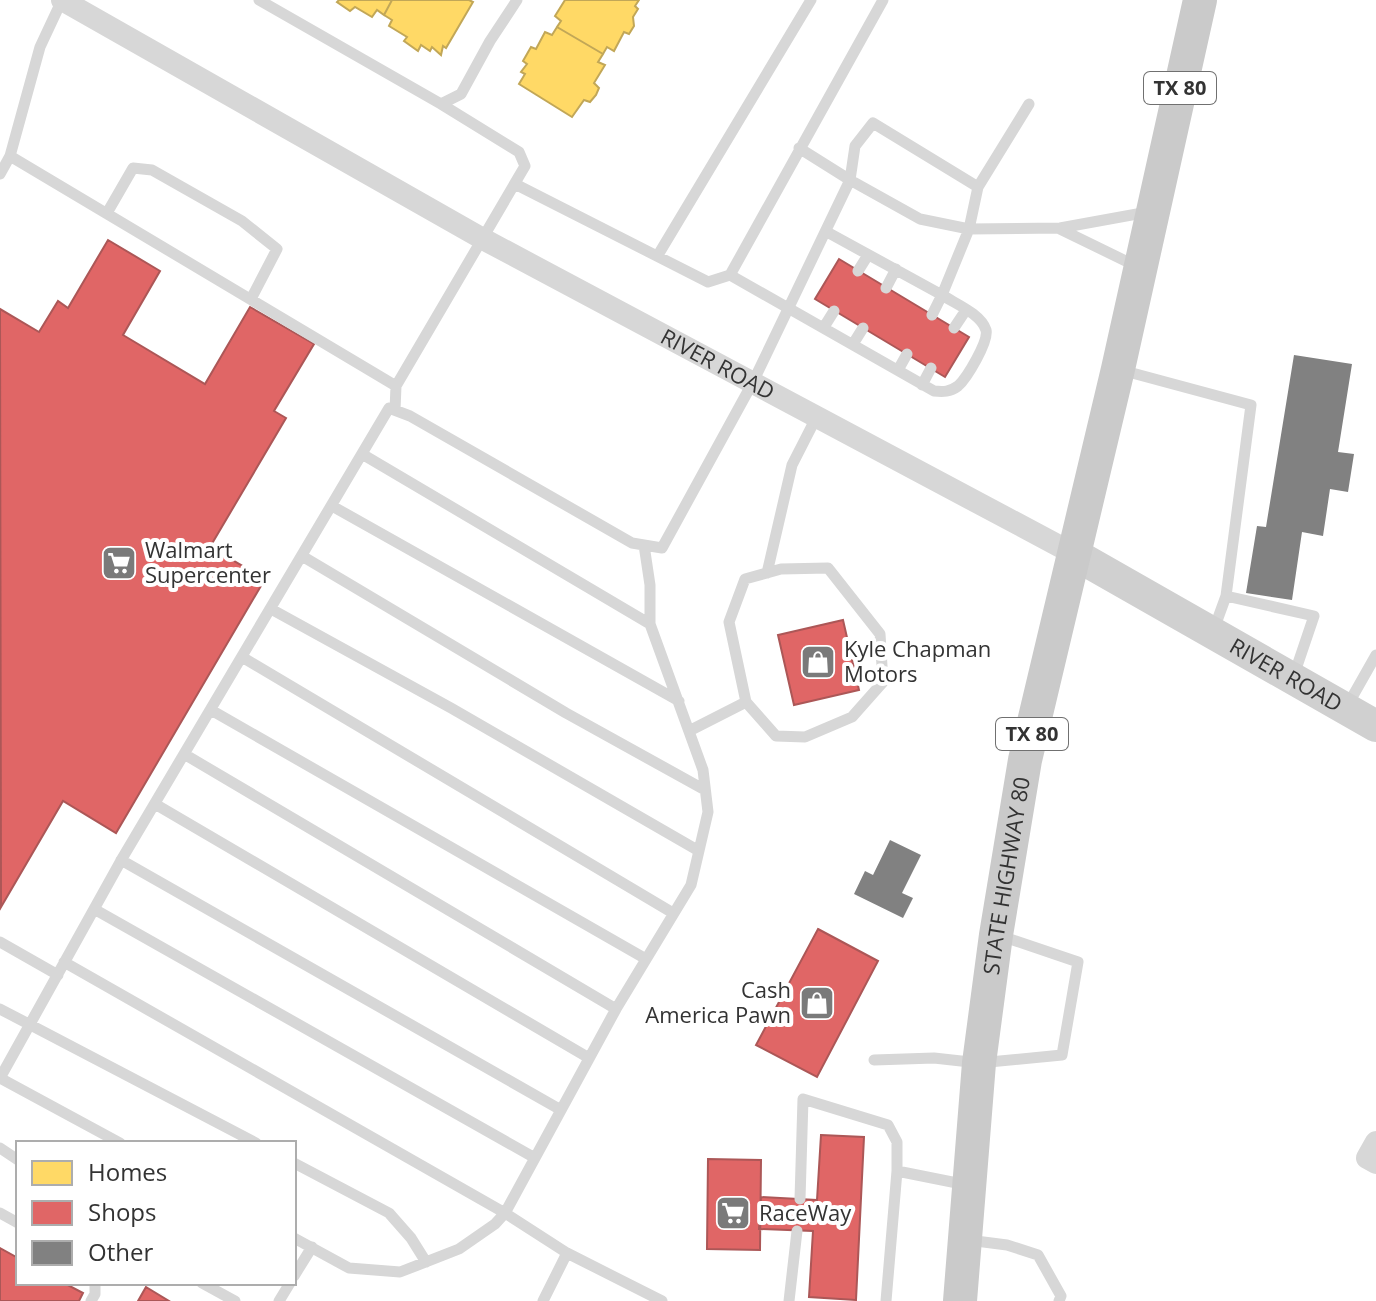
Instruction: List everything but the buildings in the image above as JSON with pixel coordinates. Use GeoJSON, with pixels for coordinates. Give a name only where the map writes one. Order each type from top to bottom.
{"type":"FeatureCollection","features":[{"type":"Feature","properties":{"kind":"main road","name":"STATE HIGHWAY 80"},"geometry":{"type":"LineString","coordinates":[[960,1301],[979,1063],[996,935],[1025,760],[1118,369],[1200,0]]}},
{"type":"Feature","properties":{"kind":"street","name":"RIVER ROAD"},"geometry":{"type":"LineString","coordinates":[[62,0],[483,239],[1074,554],[1376,726]]}},
{"type":"Feature","properties":{"kind":"street"},"geometry":{"type":"LineString","coordinates":[[1376,1142],[1367,1158],[1376,1163]]}},
{"type":"Feature","properties":{"kind":"lane"},"geometry":{"type":"LineString","coordinates":[[0,174],[10,156],[40,47],[62,0]]}},
{"type":"Feature","properties":{"kind":"lane"},"geometry":{"type":"LineString","coordinates":[[259,0],[488,132],[519,152],[525,166],[396,386],[395,410]]}},
{"type":"Feature","properties":{"kind":"lane"},"geometry":{"type":"LineString","coordinates":[[441,104],[461,94],[517,0]]}},
{"type":"Feature","properties":{"kind":"lane"},"geometry":{"type":"LineString","coordinates":[[658,255],[811,0]]}},
{"type":"Feature","properties":{"kind":"lane"},"geometry":{"type":"LineString","coordinates":[[515,184],[708,282],[730,275],[883,0]]}},
{"type":"Feature","properties":{"kind":"lane"},"geometry":{"type":"LineString","coordinates":[[932,315],[969,229],[978,187],[1029,104]]}},
{"type":"Feature","properties":{"kind":"lane"},"geometry":{"type":"LineString","coordinates":[[116,1141],[0,1078],[121,860],[389,408],[410,416],[632,543],[662,548],[753,382],[850,180],[855,146],[873,123],[978,187]]}},
{"type":"Feature","properties":{"kind":"lane"},"geometry":{"type":"LineString","coordinates":[[799,148],[920,219],[969,229],[1060,228],[1153,211]]}},
{"type":"Feature","properties":{"kind":"lane"},"geometry":{"type":"LineString","coordinates":[[10,156],[396,386]]}},
{"type":"Feature","properties":{"kind":"lane"},"geometry":{"type":"LineString","coordinates":[[107,213],[133,168],[152,170],[242,221],[277,249],[251,299]]}},
{"type":"Feature","properties":{"kind":"lane"},"geometry":{"type":"LineString","coordinates":[[1060,228],[1140,268]]}},
{"type":"Feature","properties":{"kind":"lane"},"geometry":{"type":"LineString","coordinates":[[730,275],[934,391],[947,392],[959,385],[985,343],[987,333],[982,321],[942,295],[827,232]]}},
{"type":"Feature","properties":{"kind":"lane"},"geometry":{"type":"LineString","coordinates":[[858,271],[868,255]]}},
{"type":"Feature","properties":{"kind":"lane"},"geometry":{"type":"LineString","coordinates":[[886,288],[896,269]]}},
{"type":"Feature","properties":{"kind":"lane"},"geometry":{"type":"LineString","coordinates":[[954,328],[966,310]]}},
{"type":"Feature","properties":{"kind":"lane"},"geometry":{"type":"LineString","coordinates":[[824,327],[834,311]]}},
{"type":"Feature","properties":{"kind":"lane"},"geometry":{"type":"LineString","coordinates":[[853,344],[863,328]]}},
{"type":"Feature","properties":{"kind":"lane"},"geometry":{"type":"LineString","coordinates":[[898,370],[907,354]]}},
{"type":"Feature","properties":{"kind":"lane"},"geometry":{"type":"LineString","coordinates":[[922,385],[931,368]]}},
{"type":"Feature","properties":{"kind":"lane"},"geometry":{"type":"LineString","coordinates":[[1118,369],[1251,405],[1226,596],[1213,633]]}},
{"type":"Feature","properties":{"kind":"lane"},"geometry":{"type":"LineString","coordinates":[[767,573],[792,465],[817,416]]}},
{"type":"Feature","properties":{"kind":"lane"},"geometry":{"type":"LineString","coordinates":[[362,454],[650,624]]}},
{"type":"Feature","properties":{"kind":"lane"},"geometry":{"type":"LineString","coordinates":[[332,506],[679,701]]}},
{"type":"Feature","properties":{"kind":"lane"},"geometry":{"type":"LineString","coordinates":[[296,1239],[349,1268],[400,1272],[459,1249],[495,1224],[505,1213],[616,1009],[691,885],[708,812],[703,770],[650,624],[650,585],[644,545]]}},
{"type":"Feature","properties":{"kind":"lane"},"geometry":{"type":"LineString","coordinates":[[302,556],[566,713],[705,790]]}},
{"type":"Feature","properties":{"kind":"lane"},"geometry":{"type":"LineString","coordinates":[[828,568],[880,634],[883,682],[852,717],[805,737],[776,736],[746,702],[729,622],[745,579],[781,569],[828,568]]}},
{"type":"Feature","properties":{"kind":"lane"},"geometry":{"type":"LineString","coordinates":[[1226,596],[1314,616],[1292,678]]}},
{"type":"Feature","properties":{"kind":"lane"},"geometry":{"type":"LineString","coordinates":[[271,609],[451,708],[699,851]]}},
{"type":"Feature","properties":{"kind":"lane"},"geometry":{"type":"LineString","coordinates":[[1346,709],[1376,655]]}},
{"type":"Feature","properties":{"kind":"lane"},"geometry":{"type":"LineString","coordinates":[[242,657],[673,913]]}},
{"type":"Feature","properties":{"kind":"lane"},"geometry":{"type":"LineString","coordinates":[[689,731],[746,702]]}},
{"type":"Feature","properties":{"kind":"lane"},"geometry":{"type":"LineString","coordinates":[[211,710],[646,959]]}},
{"type":"Feature","properties":{"kind":"lane"},"geometry":{"type":"LineString","coordinates":[[184,754],[616,1009]]}},
{"type":"Feature","properties":{"kind":"lane"},"geometry":{"type":"LineString","coordinates":[[155,804],[589,1058]]}},
{"type":"Feature","properties":{"kind":"lane"},"geometry":{"type":"LineString","coordinates":[[121,860],[561,1110]]}},
{"type":"Feature","properties":{"kind":"lane"},"geometry":{"type":"LineString","coordinates":[[94,909],[535,1158]]}},
{"type":"Feature","properties":{"kind":"lane"},"geometry":{"type":"LineString","coordinates":[[874,1060],[934,1058],[979,1063],[1062,1055],[1078,962],[996,935]]}},
{"type":"Feature","properties":{"kind":"lane"},"geometry":{"type":"LineString","coordinates":[[0,942],[58,975]]}},
{"type":"Feature","properties":{"kind":"lane"},"geometry":{"type":"LineString","coordinates":[[64,962],[505,1213],[567,1253],[662,1301]]}},
{"type":"Feature","properties":{"kind":"lane"},"geometry":{"type":"LineString","coordinates":[[0,1009],[252,1141]]}},
{"type":"Feature","properties":{"kind":"lane"},"geometry":{"type":"LineString","coordinates":[[800,1199],[803,1099],[888,1125],[897,1142],[897,1171],[886,1301]]}},
{"type":"Feature","properties":{"kind":"lane"},"geometry":{"type":"LineString","coordinates":[[296,1164],[389,1213],[411,1238],[426,1262]]}},
{"type":"Feature","properties":{"kind":"lane"},"geometry":{"type":"LineString","coordinates":[[897,1171],[968,1185]]}},
{"type":"Feature","properties":{"kind":"lane"},"geometry":{"type":"LineString","coordinates":[[789,1301],[797,1231]]}},
{"type":"Feature","properties":{"kind":"lane"},"geometry":{"type":"LineString","coordinates":[[963,1240],[1007,1245],[1038,1255],[1061,1296],[1059,1301]]}},
{"type":"Feature","properties":{"kind":"lane"},"geometry":{"type":"LineString","coordinates":[[296,1273],[312,1247]]}},
{"type":"Feature","properties":{"kind":"lane"},"geometry":{"type":"LineString","coordinates":[[543,1301],[567,1253]]}},
{"type":"Feature","properties":{"kind":"lane"},"geometry":{"type":"LineString","coordinates":[[206,1285],[235,1301]]}},
{"type":"Feature","properties":{"kind":"place","name":"Walmart Supercenter"},"geometry":{"type":"Point","coordinates":[119,563]}},
{"type":"Feature","properties":{"kind":"place","name":"Kyle Chapman Motors"},"geometry":{"type":"Point","coordinates":[818,662]}},
{"type":"Feature","properties":{"kind":"place","name":"Cash America Pawn"},"geometry":{"type":"Point","coordinates":[817,1003]}},
{"type":"Feature","properties":{"kind":"place","name":"RaceWay"},"geometry":{"type":"Point","coordinates":[733,1213]}}]}
